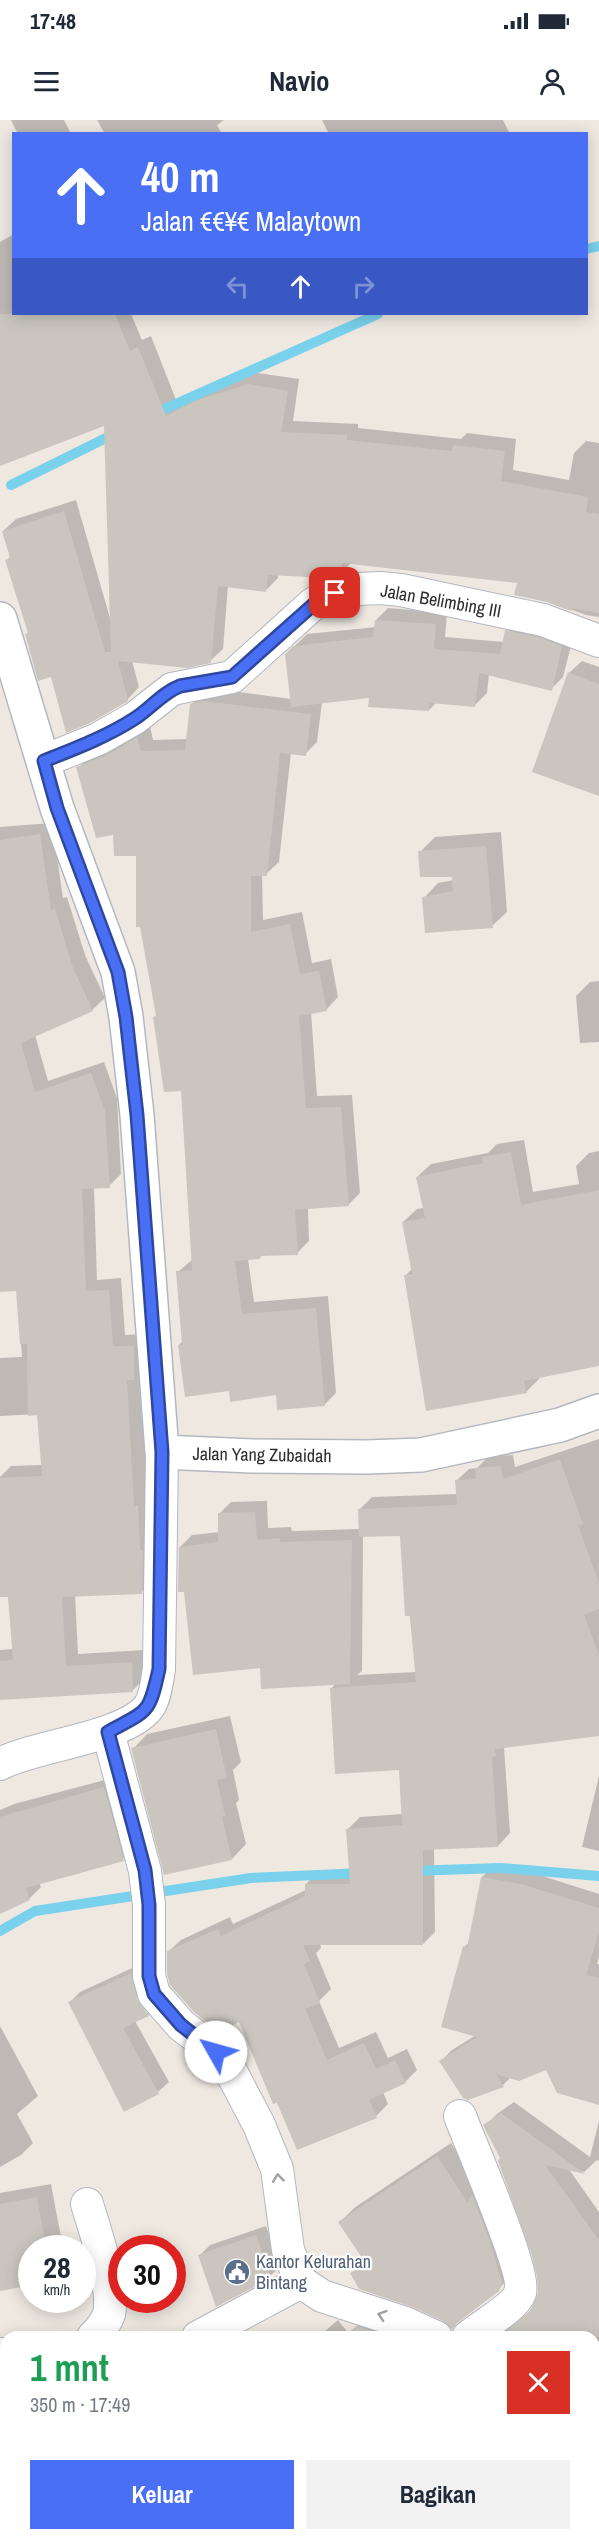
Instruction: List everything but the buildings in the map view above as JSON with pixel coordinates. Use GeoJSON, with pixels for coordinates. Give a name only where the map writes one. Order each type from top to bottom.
{"type":"FeatureCollection","features":[{"type":"Feature","properties":{"kind":"street","name":"Jalan Belimbing III"},"geometry":{"type":"LineString","coordinates":[[44,761],[98,739],[135,718],[172,689],[232,677],[314,604],[335,593],[380,588],[401,590],[543,620],[599,641]]}},
{"type":"Feature","properties":{"kind":"street"},"geometry":{"type":"LineString","coordinates":[[0,619],[57,808],[118,972],[126,1017],[137,1115],[162,1452],[159,1669],[152,1701],[141,1714],[108,1732],[0,1764]]}},
{"type":"Feature","properties":{"kind":"street","name":"Jalan Yang Zubaidah"},"geometry":{"type":"LineString","coordinates":[[162,1452],[263,1456],[421,1455],[560,1425],[599,1411]]}},
{"type":"Feature","properties":{"kind":"street"},"geometry":{"type":"LineString","coordinates":[[108,1732],[145,1870],[149,1905],[149,1976],[154,1994],[181,2025],[226,2062],[259,2125],[277,2169],[288,2250],[301,2282],[322,2296],[423,2331]]}},
{"type":"Feature","properties":{"kind":"street"},"geometry":{"type":"LineString","coordinates":[[460,2116],[511,2248],[521,2282],[520,2292],[515,2301],[476,2331]]}},
{"type":"Feature","properties":{"kind":"street"},"geometry":{"type":"LineString","coordinates":[[87,2204],[103,2262],[110,2302],[108,2316],[97,2331]]}},
{"type":"Feature","properties":{"kind":"street"},"geometry":{"type":"LineString","coordinates":[[209,2331],[301,2282]]}},
{"type":"Feature","properties":{"kind":"waterway"},"geometry":{"type":"LineString","coordinates":[[588,249],[599,246]]}},
{"type":"Feature","properties":{"kind":"waterway"},"geometry":{"type":"LineString","coordinates":[[151,415],[376,315]]}},
{"type":"Feature","properties":{"kind":"waterway"},"geometry":{"type":"LineString","coordinates":[[11,485],[116,433]]}},
{"type":"Feature","properties":{"kind":"waterway"},"geometry":{"type":"LineString","coordinates":[[409,1871],[501,1868],[599,1876]]}},
{"type":"Feature","properties":{"kind":"waterway"},"geometry":{"type":"LineString","coordinates":[[0,1931],[35,1911],[251,1878],[364,1873]]}},
{"type":"Feature","properties":{"kind":"place","name":"Kantor Kelurahan Bintang"},"geometry":{"type":"Point","coordinates":[237,2272]}},
{"type":"Feature","properties":{"kind":"route"},"geometry":{"type":"LineString","coordinates":[[216,2052],[181,2025],[154,1994],[149,1976],[149,1905],[145,1870],[108,1732],[145,1711],[152,1701],[159,1669],[162,1452],[137,1115],[126,1017],[118,972],[57,808],[44,761],[98,739],[135,718],[172,689],[227,680],[260,655],[314,604],[335,593]]}}]}
